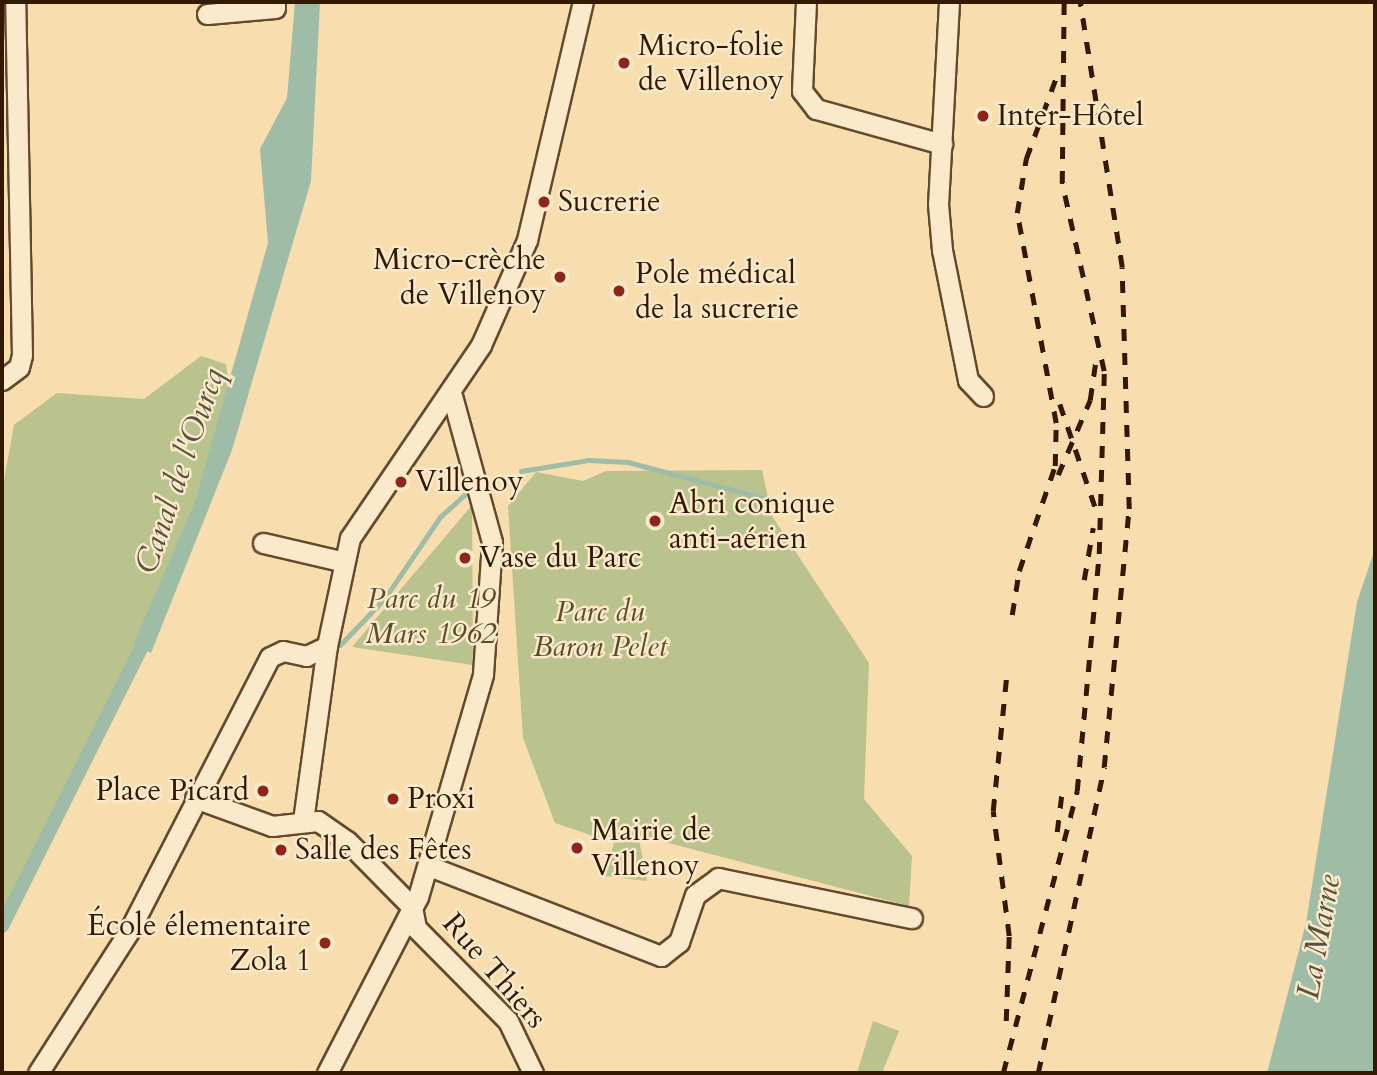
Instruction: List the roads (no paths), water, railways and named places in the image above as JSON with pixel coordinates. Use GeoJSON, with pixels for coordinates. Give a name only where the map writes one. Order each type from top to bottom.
{"type":"FeatureCollection","features":[{"type":"Feature","properties":{"kind":"street"},"geometry":{"type":"LineString","coordinates":[[2,380],[19,367],[22,355],[15,2]]}},
{"type":"Feature","properties":{"kind":"street"},"geometry":{"type":"LineString","coordinates":[[207,14],[275,8],[275,2]]}},
{"type":"Feature","properties":{"kind":"street"},"geometry":{"type":"LineString","coordinates":[[297,822],[341,561],[362,519],[452,396],[527,240],[583,2]]}},
{"type":"Feature","properties":{"kind":"street"},"geometry":{"type":"LineString","coordinates":[[806,2],[802,91],[816,109],[942,144]]}},
{"type":"Feature","properties":{"kind":"street"},"geometry":{"type":"LineString","coordinates":[[949,2],[942,144],[942,250],[968,380],[984,396]]}},
{"type":"Feature","properties":{"kind":"street"},"geometry":{"type":"LineString","coordinates":[[327,1073],[412,907],[429,866],[483,674],[492,542],[452,396]]}},
{"type":"Feature","properties":{"kind":"street"},"geometry":{"type":"LineString","coordinates":[[263,543],[341,561]]}},
{"type":"Feature","properties":{"kind":"street"},"geometry":{"type":"LineString","coordinates":[[38,1073],[128,933],[195,798],[270,657],[283,651],[306,656],[327,646]]}},
{"type":"Feature","properties":{"kind":"street"},"geometry":{"type":"LineString","coordinates":[[195,798],[272,826],[318,821],[347,841],[412,907]]}},
{"type":"Feature","properties":{"kind":"street"},"geometry":{"type":"LineString","coordinates":[[429,866],[661,956],[679,942],[695,895],[718,878],[912,918]]}},
{"type":"Feature","properties":{"kind":"street","name":"Rue Thiers"},"geometry":{"type":"LineString","coordinates":[[412,907],[416,928],[508,1021],[533,1073]]}},
{"type":"Feature","properties":{"kind":"water"},"geometry":{"type":"Polygon","coordinates":[[[295,2],[320,2],[311,181],[232,450],[151,653],[134,643],[195,502],[268,243],[260,149],[287,98],[295,2]]]}},
{"type":"Feature","properties":{"kind":"water","name":"La Marne"},"geometry":{"type":"Polygon","coordinates":[[[1375,549],[1375,1073],[1267,1073],[1306,923],[1357,602],[1375,549]]]}},
{"type":"Feature","properties":{"kind":"waterway"},"geometry":{"type":"LineString","coordinates":[[521,471],[589,460],[628,462],[767,499]]}},
{"type":"Feature","properties":{"kind":"waterway"},"geometry":{"type":"LineString","coordinates":[[340,645],[385,598],[440,517],[469,491]]}},
{"type":"Feature","properties":{"kind":"waterway","name":"Canal de l'Ourcq"},"geometry":{"type":"LineString","coordinates":[[2,926],[150,630]]}},
{"type":"Feature","properties":{"kind":"railway"},"geometry":{"type":"LineString","coordinates":[[1003,1073],[1077,791],[1099,554],[1104,371],[1062,183],[1064,2]]}},
{"type":"Feature","properties":{"kind":"railway"},"geometry":{"type":"LineString","coordinates":[[1038,1073],[1104,767],[1129,509],[1122,267],[1080,2]]}},
{"type":"Feature","properties":{"kind":"railway"},"geometry":{"type":"LineString","coordinates":[[1012,615],[1019,571],[1055,466],[1056,423],[1017,213],[1026,159],[1056,78]]}},
{"type":"Feature","properties":{"kind":"railway"},"geometry":{"type":"LineString","coordinates":[[1058,475],[1090,400],[1096,359]]}},
{"type":"Feature","properties":{"kind":"railway"},"geometry":{"type":"LineString","coordinates":[[1060,404],[1096,509]]}},
{"type":"Feature","properties":{"kind":"railway"},"geometry":{"type":"LineString","coordinates":[[1084,580],[1093,528]]}},
{"type":"Feature","properties":{"kind":"railway"},"geometry":{"type":"LineString","coordinates":[[1006,1021],[1009,936],[993,811],[1007,670]]}},
{"type":"Feature","properties":{"kind":"railway"},"geometry":{"type":"LineString","coordinates":[[1057,832],[1062,794]]}},
{"type":"Feature","properties":{"kind":"place","name":"Micro-folie de Villenoy"},"geometry":{"type":"Point","coordinates":[624,63]}},
{"type":"Feature","properties":{"kind":"place","name":"Inter-Hôtel"},"geometry":{"type":"Point","coordinates":[983,116]}},
{"type":"Feature","properties":{"kind":"place","name":"Sucrerie"},"geometry":{"type":"Point","coordinates":[544,202]}},
{"type":"Feature","properties":{"kind":"place","name":"Micro-crèche de Villenoy"},"geometry":{"type":"Point","coordinates":[560,277]}},
{"type":"Feature","properties":{"kind":"place","name":"Pole médical de la sucrerie"},"geometry":{"type":"Point","coordinates":[619,291]}},
{"type":"Feature","properties":{"kind":"place","name":"Villenoy"},"geometry":{"type":"Point","coordinates":[401,482]}},
{"type":"Feature","properties":{"kind":"place","name":"Abri conique anti-aérien"},"geometry":{"type":"Point","coordinates":[655,521]}},
{"type":"Feature","properties":{"kind":"place","name":"Vase du Parc"},"geometry":{"type":"Point","coordinates":[465,558]}},
{"type":"Feature","properties":{"kind":"place","name":"Place Picard"},"geometry":{"type":"Point","coordinates":[263,791]}},
{"type":"Feature","properties":{"kind":"place","name":"Proxi"},"geometry":{"type":"Point","coordinates":[393,799]}},
{"type":"Feature","properties":{"kind":"place","name":"Mairie de Villenoy"},"geometry":{"type":"Point","coordinates":[577,848]}},
{"type":"Feature","properties":{"kind":"place","name":"Salle des Fêtes"},"geometry":{"type":"Point","coordinates":[281,850]}},
{"type":"Feature","properties":{"kind":"place","name":"École élementaire Zola 1"},"geometry":{"type":"Point","coordinates":[325,943]}},
{"type":"Feature","properties":{"kind":"park label","name":"Parc du 19 Mars 1962"},"geometry":{"type":"Point","coordinates":[431,616]}},
{"type":"Feature","properties":{"kind":"park label","name":"Parc du Baron Pelet"},"geometry":{"type":"Point","coordinates":[600,629]}}]}
